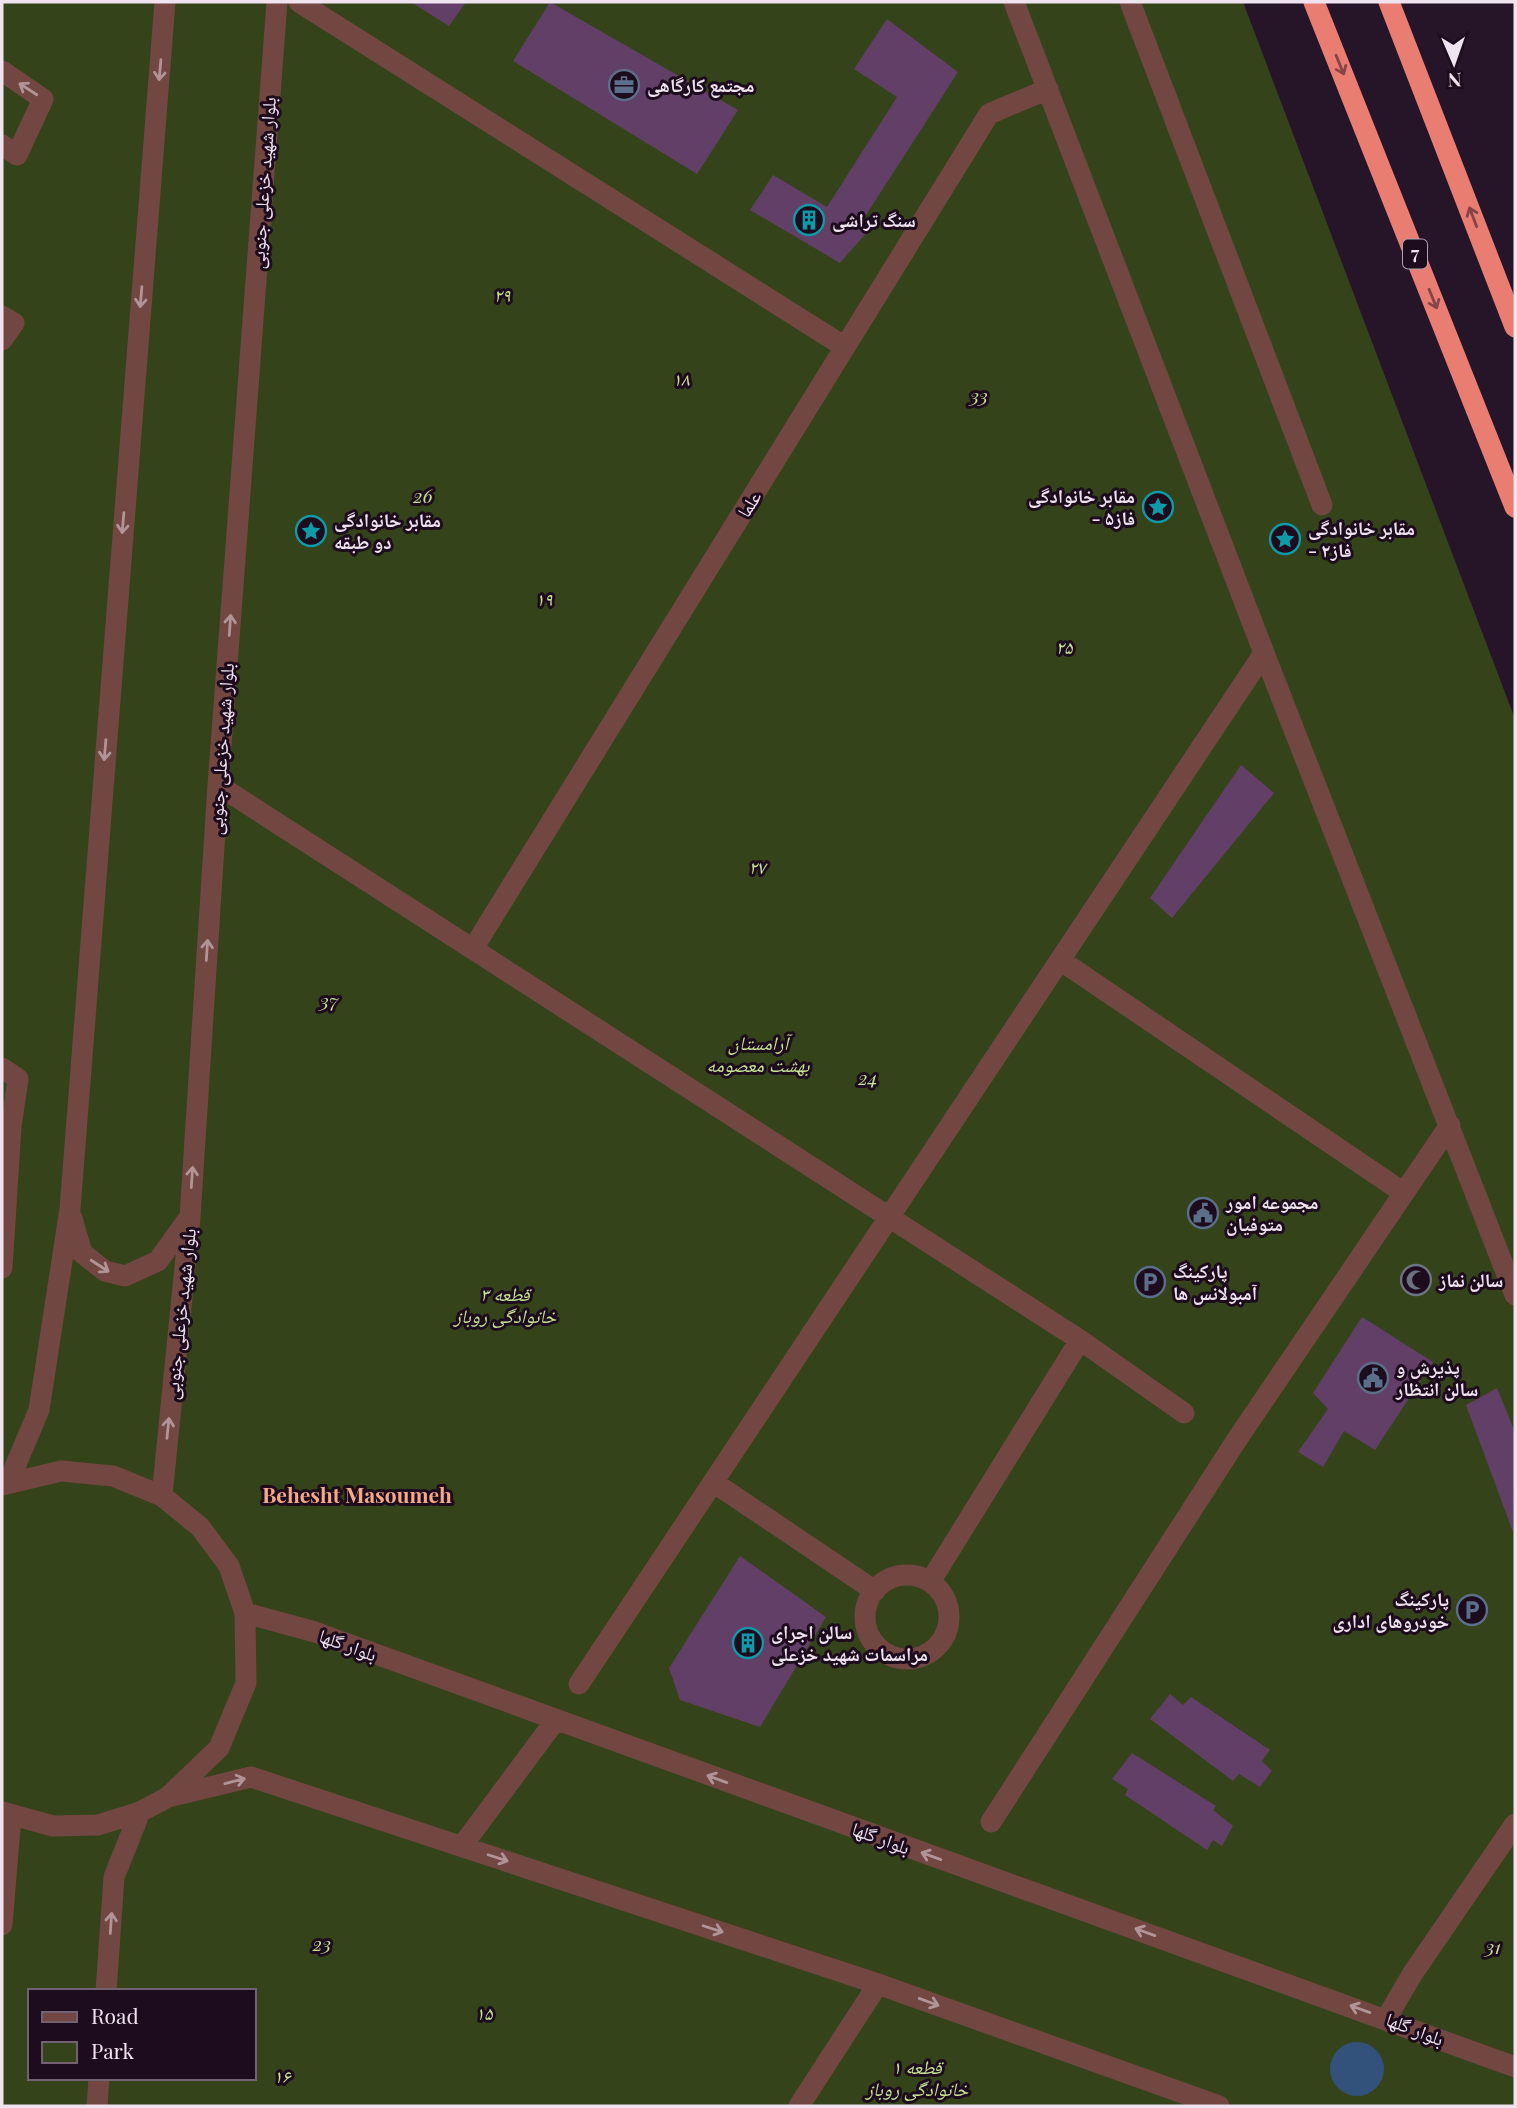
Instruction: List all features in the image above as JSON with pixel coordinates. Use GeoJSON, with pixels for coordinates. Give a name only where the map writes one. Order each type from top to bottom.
{"type":"FeatureCollection","features":[{"type":"Feature","properties":{"kind":"highway","name":"7"},"geometry":{"type":"LineString","coordinates":[[1314,2],[1515,507]]}},
{"type":"Feature","properties":{"kind":"highway"},"geometry":{"type":"LineString","coordinates":[[1389,2],[1515,327]]}},
{"type":"Feature","properties":{"kind":"lane"},"geometry":{"type":"LineString","coordinates":[[6,1483],[39,1410],[69,1209],[165,2]]}},
{"type":"Feature","properties":{"kind":"lane","name":"بلوار شهید خزعلی جنوبی"},"geometry":{"type":"LineString","coordinates":[[162,1496],[190,1216],[218,785],[277,2]]}},
{"type":"Feature","properties":{"kind":"lane"},"geometry":{"type":"LineString","coordinates":[[299,2],[845,347]]}},
{"type":"Feature","properties":{"kind":"lane"},"geometry":{"type":"LineString","coordinates":[[1014,2],[1264,653],[1515,1294]]}},
{"type":"Feature","properties":{"kind":"lane"},"geometry":{"type":"LineString","coordinates":[[1129,2],[1322,505]]}},
{"type":"Feature","properties":{"kind":"lane"},"geometry":{"type":"LineString","coordinates":[[2,71],[43,99],[17,155],[2,145]]}},
{"type":"Feature","properties":{"kind":"lane","name":"علما"},"geometry":{"type":"LineString","coordinates":[[474,947],[989,114],[1048,89]]}},
{"type":"Feature","properties":{"kind":"lane"},"geometry":{"type":"LineString","coordinates":[[2,316],[14,323],[2,340]]}},
{"type":"Feature","properties":{"kind":"lane"},"geometry":{"type":"LineString","coordinates":[[579,1684],[1264,653]]}},
{"type":"Feature","properties":{"kind":"lane"},"geometry":{"type":"LineString","coordinates":[[218,785],[474,947],[1080,1340],[1184,1413]]}},
{"type":"Feature","properties":{"kind":"lane"},"geometry":{"type":"LineString","coordinates":[[1060,960],[1404,1193]]}},
{"type":"Feature","properties":{"kind":"lane"},"geometry":{"type":"LineString","coordinates":[[2,1068],[18,1079],[6,1124],[2,1268]]}},
{"type":"Feature","properties":{"kind":"lane"},"geometry":{"type":"LineString","coordinates":[[991,1822],[1236,1441],[1450,1125]]}},
{"type":"Feature","properties":{"kind":"lane"},"geometry":{"type":"LineString","coordinates":[[69,1209],[82,1253],[105,1271],[125,1276],[158,1261],[190,1216]]}},
{"type":"Feature","properties":{"kind":"lane"},"geometry":{"type":"LineString","coordinates":[[930,1581],[1080,1340]]}},
{"type":"Feature","properties":{"kind":"lane"},"geometry":{"type":"LineString","coordinates":[[6,1483],[61,1471],[113,1476],[162,1496],[200,1527],[229,1566],[245,1613],[246,1683],[219,1748],[168,1797]]}},
{"type":"Feature","properties":{"kind":"lane"},"geometry":{"type":"LineString","coordinates":[[713,1482],[875,1591]]}},
{"type":"Feature","properties":{"kind":"lane"},"geometry":{"type":"LineString","coordinates":[[902,1576],[930,1581],[947,1603],[947,1629],[942,1642],[920,1657],[892,1657],[871,1640],[865,1613],[875,1591],[889,1580],[902,1576]]}},
{"type":"Feature","properties":{"kind":"lane","name":"بلوار گلها"},"geometry":{"type":"LineString","coordinates":[[245,1613],[315,1632],[1515,2067]]}},
{"type":"Feature","properties":{"kind":"lane"},"geometry":{"type":"LineString","coordinates":[[462,1846],[555,1721]]}},
{"type":"Feature","properties":{"kind":"lane"},"geometry":{"type":"LineString","coordinates":[[2,1925],[6,1814],[54,1826],[98,1825],[140,1812],[168,1797],[251,1777],[878,1984],[1219,2106]]}},
{"type":"Feature","properties":{"kind":"lane"},"geometry":{"type":"LineString","coordinates":[[106,1989],[114,1877],[140,1812]]}},
{"type":"Feature","properties":{"kind":"lane"},"geometry":{"type":"LineString","coordinates":[[1386,2019],[1413,1973],[1515,1824]]}},
{"type":"Feature","properties":{"kind":"lane"},"geometry":{"type":"LineString","coordinates":[[799,2106],[878,1984]]}},
{"type":"Feature","properties":{"kind":"lane"},"geometry":{"type":"LineString","coordinates":[[97,2106],[99,2080]]}},
{"type":"Feature","properties":{"kind":"green space","name":"آرامستان بهشت معصومه"},"geometry":{"type":"Polygon","coordinates":[[[2,2],[1243,2],[1515,719],[1515,2106],[2,2106],[2,2]]]}},
{"type":"Feature","properties":{"kind":"water"},"geometry":{"type":"Polygon","coordinates":[[[1357,2042],[1376,2050],[1384,2069],[1376,2088],[1357,2096],[1338,2088],[1330,2069],[1338,2050],[1357,2042]]]}},
{"type":"Feature","properties":{"kind":"building"},"geometry":{"type":"Polygon","coordinates":[[[411,2],[466,2],[449,26],[411,2]]]}},
{"type":"Feature","properties":{"kind":"building","name":"مجتمع کارگاهی"},"geometry":{"type":"Polygon","coordinates":[[[550,2],[738,110],[697,174],[513,61],[550,2]]]}},
{"type":"Feature","properties":{"kind":"building"},"geometry":{"type":"Polygon","coordinates":[[[887,19],[958,72],[859,226],[868,231],[840,263],[750,210],[773,175],[827,207],[897,97],[854,69],[887,19]]]}},
{"type":"Feature","properties":{"kind":"building"},"geometry":{"type":"Polygon","coordinates":[[[1241,765],[1274,793],[1172,918],[1150,898],[1241,765]]]}},
{"type":"Feature","properties":{"kind":"building","name":"پذیرش و سالن انتظار"},"geometry":{"type":"Polygon","coordinates":[[[1362,1317],[1433,1362],[1375,1450],[1344,1431],[1323,1467],[1298,1452],[1328,1409],[1313,1393],[1362,1317]]]}},
{"type":"Feature","properties":{"kind":"building"},"geometry":{"type":"Polygon","coordinates":[[[1497,1388],[1515,1432],[1513,1532],[1466,1405],[1497,1388]]]}},
{"type":"Feature","properties":{"kind":"building","name":"سالن اجرای مراسمات شهید خزعلی"},"geometry":{"type":"Polygon","coordinates":[[[740,1556],[826,1617],[760,1727],[680,1700],[669,1668],[740,1556]]]}},
{"type":"Feature","properties":{"kind":"building"},"geometry":{"type":"Polygon","coordinates":[[[1170,1694],[1183,1705],[1191,1697],[1270,1750],[1262,1761],[1272,1771],[1260,1787],[1239,1774],[1233,1781],[1150,1719],[1170,1694]]]}},
{"type":"Feature","properties":{"kind":"building"},"geometry":{"type":"Polygon","coordinates":[[[1132,1753],[1216,1806],[1213,1810],[1233,1826],[1222,1846],[1213,1840],[1207,1850],[1125,1795],[1128,1789],[1112,1779],[1132,1753]]]}},
{"type":"Feature","properties":{"kind":"place","name":"مجتمع کارگاهی"},"geometry":{"type":"Point","coordinates":[624,85]}},
{"type":"Feature","properties":{"kind":"place","name":"سنگ تراشی"},"geometry":{"type":"Point","coordinates":[809,220]}},
{"type":"Feature","properties":{"kind":"place","name":"مقابر خانوادگی - فاز۵"},"geometry":{"type":"Point","coordinates":[1158,507]}},
{"type":"Feature","properties":{"kind":"place","name":"مقابر خانوادگی دو طبقه"},"geometry":{"type":"Point","coordinates":[311,531]}},
{"type":"Feature","properties":{"kind":"place","name":"مقابر خانوادگی - فاز۲"},"geometry":{"type":"Point","coordinates":[1285,539]}},
{"type":"Feature","properties":{"kind":"place","name":"مجموعه امور متوفیان"},"geometry":{"type":"Point","coordinates":[1203,1213]}},
{"type":"Feature","properties":{"kind":"place","name":"سالن نماز"},"geometry":{"type":"Point","coordinates":[1416,1280]}},
{"type":"Feature","properties":{"kind":"place","name":"پارکینگ آمبولانس ها"},"geometry":{"type":"Point","coordinates":[1150,1282]}},
{"type":"Feature","properties":{"kind":"place","name":"پذیرش و سالن انتظار"},"geometry":{"type":"Point","coordinates":[1373,1378]}},
{"type":"Feature","properties":{"kind":"place","name":"پارکینگ خودروهای اداری"},"geometry":{"type":"Point","coordinates":[1472,1610]}},
{"type":"Feature","properties":{"kind":"place","name":"سالن اجرای مراسمات شهید خزعلی"},"geometry":{"type":"Point","coordinates":[748,1643]}},
{"type":"Feature","properties":{"kind":"district","name":"Behesht Masoumeh"},"geometry":{"type":"Point","coordinates":[357,1496]}},
{"type":"Feature","properties":{"kind":"park label","name":"۲۹"},"geometry":{"type":"Point","coordinates":[502,295]}},
{"type":"Feature","properties":{"kind":"park label","name":"۱۸"},"geometry":{"type":"Point","coordinates":[681,379]}},
{"type":"Feature","properties":{"kind":"park label","name":"33"},"geometry":{"type":"Point","coordinates":[979,396]}},
{"type":"Feature","properties":{"kind":"park label","name":"26"},"geometry":{"type":"Point","coordinates":[423,496]}},
{"type":"Feature","properties":{"kind":"park label","name":"۱۹"},"geometry":{"type":"Point","coordinates":[544,599]}},
{"type":"Feature","properties":{"kind":"park label","name":"۲۵"},"geometry":{"type":"Point","coordinates":[1064,647]}},
{"type":"Feature","properties":{"kind":"park label","name":"۲۷"},"geometry":{"type":"Point","coordinates":[757,867]}},
{"type":"Feature","properties":{"kind":"park label","name":"37"},"geometry":{"type":"Point","coordinates":[329,1001]}},
{"type":"Feature","properties":{"kind":"park label","name":"24"},"geometry":{"type":"Point","coordinates":[868,1078]}},
{"type":"Feature","properties":{"kind":"park label","name":"قطعه ۳ خانوادگی روباز"},"geometry":{"type":"Point","coordinates":[505,1305]}},
{"type":"Feature","properties":{"kind":"park label","name":"23"},"geometry":{"type":"Point","coordinates":[322,1944]}},
{"type":"Feature","properties":{"kind":"park label","name":"31"},"geometry":{"type":"Point","coordinates":[1493,1947]}},
{"type":"Feature","properties":{"kind":"park label","name":"۱۵"},"geometry":{"type":"Point","coordinates":[484,2013]}},
{"type":"Feature","properties":{"kind":"park label","name":"۱۶"},"geometry":{"type":"Point","coordinates":[282,2076]}},
{"type":"Feature","properties":{"kind":"park label","name":"قطعه ۱ خانوادگی روباز"},"geometry":{"type":"Point","coordinates":[917,2078]}}]}
